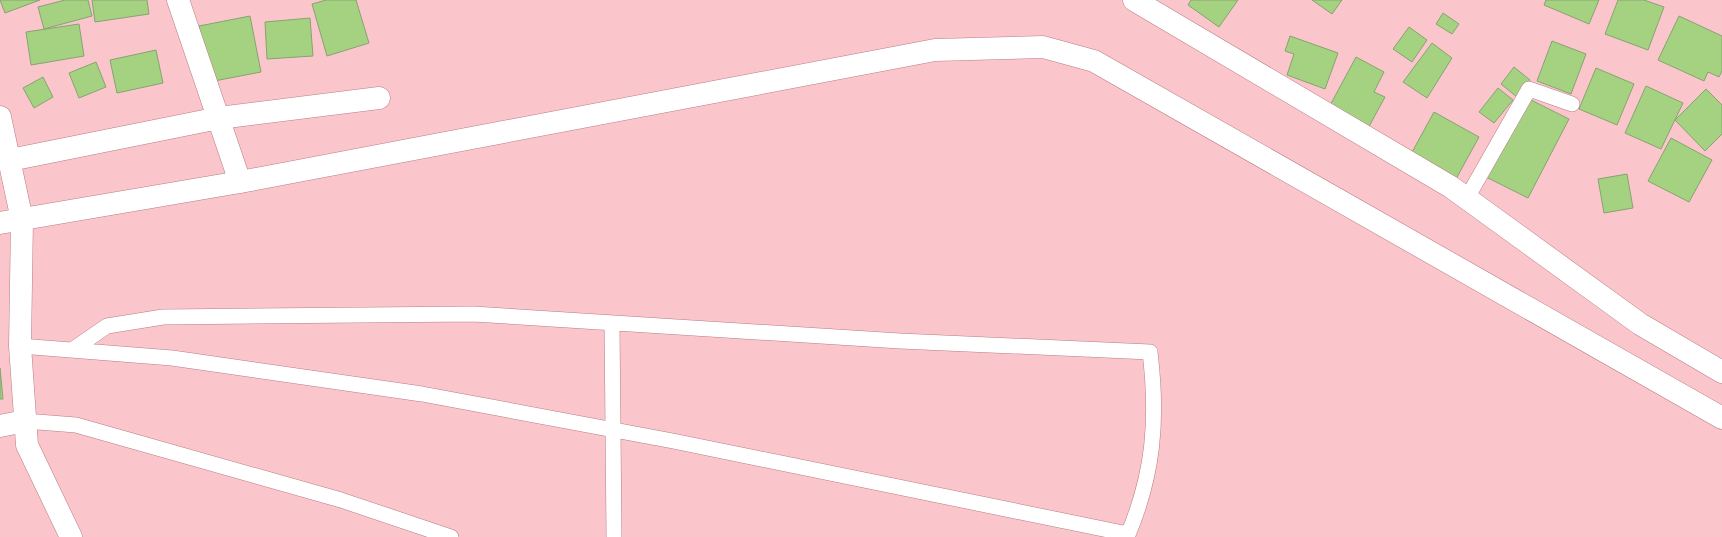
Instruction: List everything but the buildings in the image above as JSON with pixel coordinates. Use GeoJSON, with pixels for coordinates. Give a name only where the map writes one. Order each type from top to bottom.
{"type":"FeatureCollection","features":[{"type":"Feature","properties":{"kind":"street"},"geometry":{"type":"LineString","coordinates":[[178,0],[240,182]]}},
{"type":"Feature","properties":{"kind":"street"},"geometry":{"type":"LineString","coordinates":[[1135,0],[1451,187],[1640,324],[1722,372]]}},
{"type":"Feature","properties":{"kind":"street"},"geometry":{"type":"LineString","coordinates":[[0,223],[240,182],[935,50],[1043,47],[1094,60],[1722,418]]}},
{"type":"Feature","properties":{"kind":"street"},"geometry":{"type":"LineString","coordinates":[[10,160],[219,118],[379,98]]}},
{"type":"Feature","properties":{"kind":"street"},"geometry":{"type":"LineString","coordinates":[[0,117],[22,220],[20,346],[27,445],[71,537]]}},
{"type":"Feature","properties":{"kind":"street"},"geometry":{"type":"LineString","coordinates":[[0,426],[25,421]]}},
{"type":"Feature","properties":{"kind":"lane"},"geometry":{"type":"LineString","coordinates":[[1467,198],[1529,89],[1572,104]]}},
{"type":"Feature","properties":{"kind":"lane"},"geometry":{"type":"LineString","coordinates":[[20,346],[172,358],[422,394],[613,429],[1127,535],[1139,506],[1147,478],[1152,449],[1154,384],[1150,352],[893,341],[473,314],[163,317],[107,326],[72,350]]}},
{"type":"Feature","properties":{"kind":"lane"},"geometry":{"type":"LineString","coordinates":[[612,323],[614,537]]}},
{"type":"Feature","properties":{"kind":"lane"},"geometry":{"type":"LineString","coordinates":[[25,421],[76,425],[341,500],[450,537]]}}]}
